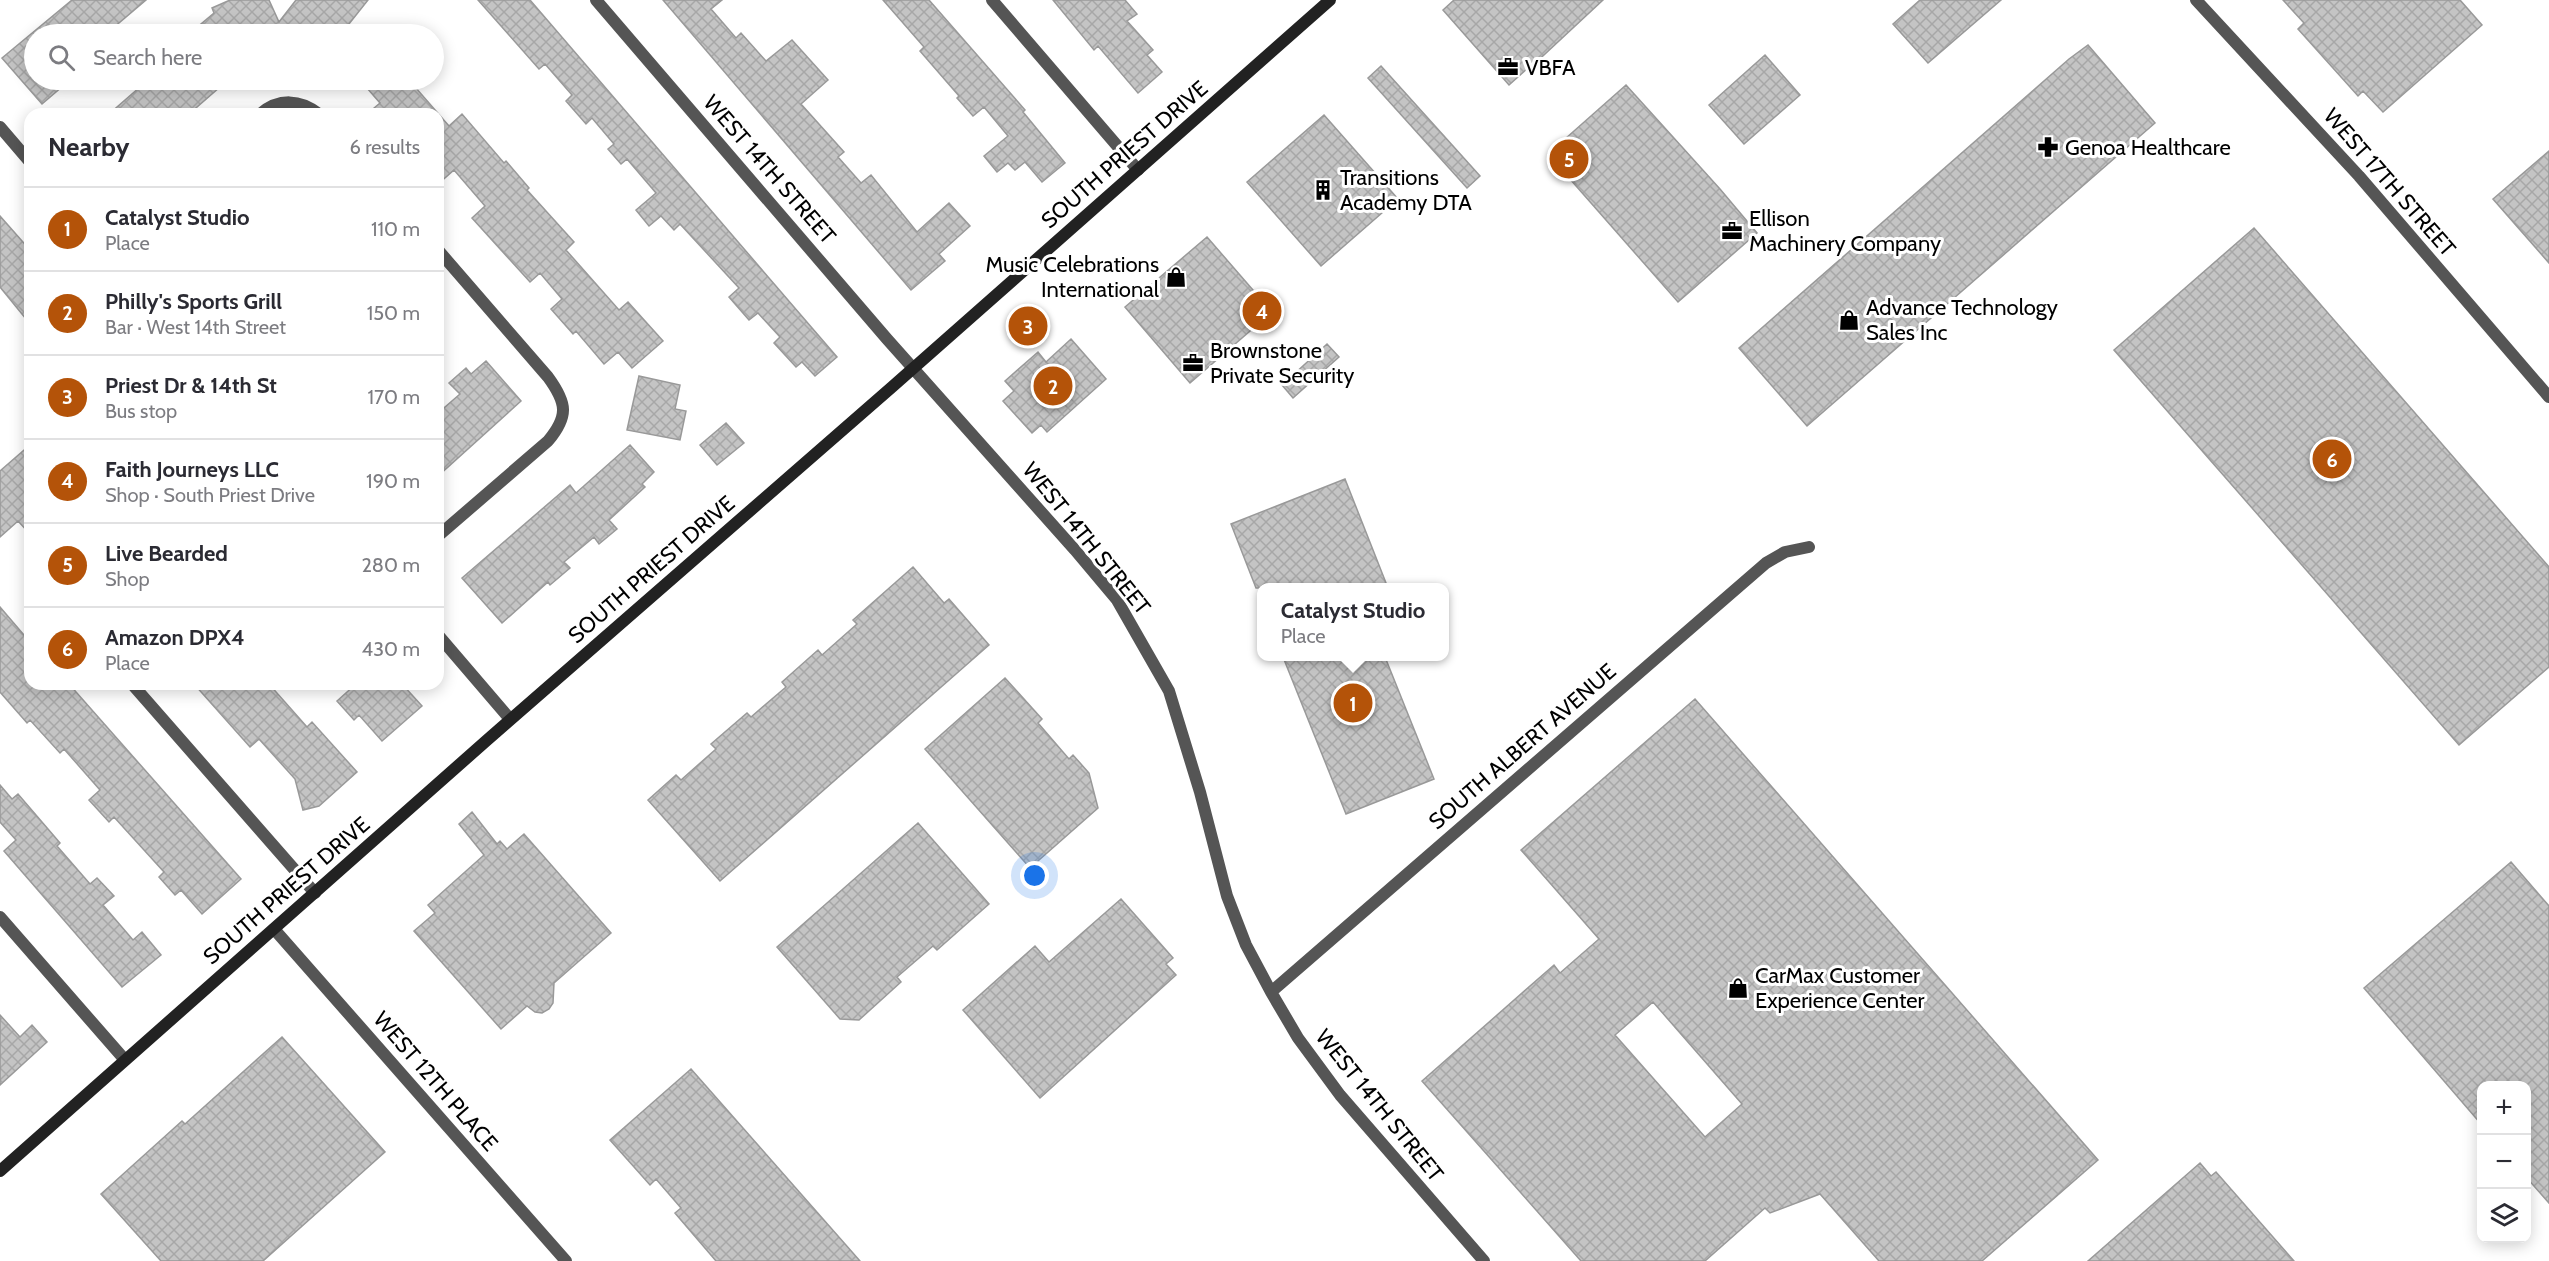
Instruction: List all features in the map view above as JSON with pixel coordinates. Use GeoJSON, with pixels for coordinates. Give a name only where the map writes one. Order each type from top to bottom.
{"type":"FeatureCollection","features":[{"type":"Feature","properties":{"kind":"main road","name":"SOUTH PRIEST DRIVE"},"geometry":{"type":"LineString","coordinates":[[0,1171],[510,719],[1330,0]]}},
{"type":"Feature","properties":{"kind":"street","name":"WEST 14TH STREET"},"geometry":{"type":"LineString","coordinates":[[596,0],[1117,600],[1169,691],[1200,792],[1227,896],[1246,945],[1271,992],[1298,1038],[1340,1095],[1484,1261]]}},
{"type":"Feature","properties":{"kind":"street"},"geometry":{"type":"LineString","coordinates":[[992,0],[1138,170]]}},
{"type":"Feature","properties":{"kind":"street","name":"WEST 17TH STREET"},"geometry":{"type":"LineString","coordinates":[[2196,0],[2359,176],[2549,397]]}},
{"type":"Feature","properties":{"kind":"street"},"geometry":{"type":"LineString","coordinates":[[269,108],[274,105],[297,102],[312,108]]}},
{"type":"Feature","properties":{"kind":"street"},"geometry":{"type":"LineString","coordinates":[[0,127],[24,155]]}},
{"type":"Feature","properties":{"kind":"street"},"geometry":{"type":"LineString","coordinates":[[444,257],[548,377],[561,398],[564,411],[561,422],[548,441],[444,531]]}},
{"type":"Feature","properties":{"kind":"street","name":"SOUTH ALBERT AVENUE"},"geometry":{"type":"LineString","coordinates":[[1271,992],[1766,563],[1785,552],[1809,547]]}},
{"type":"Feature","properties":{"kind":"street"},"geometry":{"type":"LineString","coordinates":[[444,642],[510,719]]}},
{"type":"Feature","properties":{"kind":"street"},"geometry":{"type":"LineString","coordinates":[[137,690],[315,893]]}},
{"type":"Feature","properties":{"kind":"street"},"geometry":{"type":"LineString","coordinates":[[0,917],[125,1060]]}},
{"type":"Feature","properties":{"kind":"street","name":"WEST 12TH PLACE"},"geometry":{"type":"LineString","coordinates":[[274,929],[566,1261]]}},
{"type":"Feature","properties":{"kind":"building"},"geometry":{"type":"Polygon","coordinates":[[[72,0],[146,0],[118,24],[43,24],[72,0]]]}},
{"type":"Feature","properties":{"kind":"building"},"geometry":{"type":"Polygon","coordinates":[[[230,0],[269,0],[279,22],[296,0],[368,0],[349,24],[201,24],[214,13],[212,8],[230,0]]]}},
{"type":"Feature","properties":{"kind":"building"},"geometry":{"type":"Polygon","coordinates":[[[478,0],[530,0],[837,357],[815,376],[802,362],[796,367],[774,343],[780,337],[758,313],[749,320],[729,297],[739,288],[680,224],[674,230],[661,216],[649,226],[636,210],[656,193],[627,159],[621,164],[608,149],[614,144],[592,118],[586,124],[566,101],[572,95],[545,64],[539,69],[478,0]]]}},
{"type":"Feature","properties":{"kind":"building"},"geometry":{"type":"Polygon","coordinates":[[[663,0],[722,0],[711,9],[736,38],[741,33],[766,61],[792,40],[828,80],[801,104],[844,152],[838,157],[861,183],[871,175],[917,232],[949,203],[970,226],[939,254],[945,261],[911,290],[663,0]]]}},
{"type":"Feature","properties":{"kind":"building"},"geometry":{"type":"Polygon","coordinates":[[[883,0],[929,0],[1025,110],[1023,112],[1065,163],[1042,182],[1025,162],[1015,170],[1008,163],[997,172],[984,156],[1008,136],[984,107],[973,116],[920,51],[924,47],[883,0]]]}},
{"type":"Feature","properties":{"kind":"building"},"geometry":{"type":"Polygon","coordinates":[[[1053,0],[1125,0],[1137,14],[1127,21],[1153,50],[1147,55],[1162,72],[1138,93],[1098,46],[1094,50],[1053,0]]]}},
{"type":"Feature","properties":{"kind":"building"},"geometry":{"type":"Polygon","coordinates":[[[1454,0],[1603,0],[1509,85],[1443,10],[1454,0]]]}},
{"type":"Feature","properties":{"kind":"building"},"geometry":{"type":"Polygon","coordinates":[[[1920,0],[2001,0],[1928,63],[1893,24],[1920,0]]]}},
{"type":"Feature","properties":{"kind":"building"},"geometry":{"type":"Polygon","coordinates":[[[2283,0],[2460,0],[2482,25],[2383,112],[2363,91],[2358,96],[2298,29],[2304,23],[2283,0]]]}},
{"type":"Feature","properties":{"kind":"building"},"geometry":{"type":"Polygon","coordinates":[[[24,40],[24,83],[2,58],[24,40]]]}},
{"type":"Feature","properties":{"kind":"building"},"geometry":{"type":"Polygon","coordinates":[[[2088,45],[2155,123],[1807,426],[1739,348],[2069,59],[2088,45]]]}},
{"type":"Feature","properties":{"kind":"building"},"geometry":{"type":"Polygon","coordinates":[[[1765,55],[1800,95],[1744,144],[1709,105],[1765,55]]]}},
{"type":"Feature","properties":{"kind":"building"},"geometry":{"type":"Polygon","coordinates":[[[1381,66],[1480,176],[1467,188],[1368,78],[1381,66]]]}},
{"type":"Feature","properties":{"kind":"building"},"geometry":{"type":"Polygon","coordinates":[[[1626,85],[1757,233],[1678,302],[1548,154],[1626,85]]]}},
{"type":"Feature","properties":{"kind":"building"},"geometry":{"type":"Polygon","coordinates":[[[30,90],[58,90],[42,104],[30,90]]]}},
{"type":"Feature","properties":{"kind":"building"},"geometry":{"type":"Polygon","coordinates":[[[137,90],[217,90],[196,108],[116,108],[137,90]]]}},
{"type":"Feature","properties":{"kind":"building"},"geometry":{"type":"Polygon","coordinates":[[[369,90],[418,90],[433,108],[374,108],[380,103],[369,90]]]}},
{"type":"Feature","properties":{"kind":"building"},"geometry":{"type":"Polygon","coordinates":[[[462,114],[504,163],[506,161],[529,188],[527,190],[574,242],[566,250],[619,310],[628,302],[663,341],[632,368],[618,352],[604,364],[576,331],[573,334],[551,309],[562,299],[540,273],[530,282],[472,218],[485,206],[454,170],[444,179],[444,120],[449,126],[462,114]]]}},
{"type":"Feature","properties":{"kind":"building","name":"Transitions Academy DTA"},"geometry":{"type":"Polygon","coordinates":[[[1324,115],[1398,199],[1321,266],[1247,182],[1324,115]]]}},
{"type":"Feature","properties":{"kind":"building"},"geometry":{"type":"Polygon","coordinates":[[[2549,151],[2549,263],[2493,199],[2549,151]]]}},
{"type":"Feature","properties":{"kind":"building"},"geometry":{"type":"Polygon","coordinates":[[[0,216],[24,243],[24,317],[0,287],[0,216]]]}},
{"type":"Feature","properties":{"kind":"building"},"geometry":{"type":"Polygon","coordinates":[[[2254,228],[2549,567],[2549,667],[2459,745],[2114,350],[2254,228]]]}},
{"type":"Feature","properties":{"kind":"building"},"geometry":{"type":"Polygon","coordinates":[[[1207,237],[1272,312],[1190,383],[1125,307],[1207,237]]]}},
{"type":"Feature","properties":{"kind":"building"},"geometry":{"type":"Polygon","coordinates":[[[1071,339],[1106,379],[1047,432],[1041,425],[1032,433],[1003,401],[1014,391],[1005,381],[1038,352],[1046,362],[1071,339]]]}},
{"type":"Feature","properties":{"kind":"building"},"geometry":{"type":"Polygon","coordinates":[[[1327,344],[1339,357],[1293,398],[1282,385],[1327,344]]]}},
{"type":"Feature","properties":{"kind":"building"},"geometry":{"type":"Polygon","coordinates":[[[486,361],[521,401],[444,471],[444,408],[460,394],[449,383],[466,368],[471,374],[486,361]]]}},
{"type":"Feature","properties":{"kind":"building"},"geometry":{"type":"Polygon","coordinates":[[[639,376],[680,385],[675,409],[686,411],[680,440],[627,430],[639,376]]]}},
{"type":"Feature","properties":{"kind":"building"},"geometry":{"type":"Polygon","coordinates":[[[726,423],[744,443],[717,465],[700,445],[726,423]]]}},
{"type":"Feature","properties":{"kind":"building"},"geometry":{"type":"Polygon","coordinates":[[[630,445],[654,472],[642,484],[645,487],[609,520],[617,529],[599,544],[594,537],[564,562],[570,568],[550,585],[548,582],[502,623],[462,578],[570,485],[576,493],[630,445]]]}},
{"type":"Feature","properties":{"kind":"building"},"geometry":{"type":"Polygon","coordinates":[[[24,450],[24,528],[18,521],[0,537],[0,471],[24,450]]]}},
{"type":"Feature","properties":{"kind":"building"},"geometry":{"type":"Polygon","coordinates":[[[1345,479],[1386,583],[1257,583],[1256,588],[1231,524],[1345,479]]]}},
{"type":"Feature","properties":{"kind":"building"},"geometry":{"type":"Polygon","coordinates":[[[913,567],[944,603],[949,599],[989,645],[720,881],[648,800],[676,775],[681,780],[716,749],[711,744],[747,713],[751,717],[786,687],[782,682],[818,650],[822,655],[857,624],[853,620],[913,567]]]}},
{"type":"Feature","properties":{"kind":"building"},"geometry":{"type":"Polygon","coordinates":[[[0,607],[24,635],[24,690],[74,690],[241,879],[202,914],[181,890],[175,895],[159,877],[164,872],[114,817],[109,822],[89,800],[100,790],[64,749],[60,753],[30,720],[27,723],[0,692],[0,607]]]}},
{"type":"Feature","properties":{"kind":"building"},"geometry":{"type":"Polygon","coordinates":[[[1285,661],[1387,661],[1434,779],[1346,814],[1285,661]]]}},
{"type":"Feature","properties":{"kind":"building"},"geometry":{"type":"Polygon","coordinates":[[[1005,678],[1042,719],[1038,723],[1069,759],[1073,755],[1089,773],[1098,808],[1030,868],[925,749],[1005,678]]]}},
{"type":"Feature","properties":{"kind":"building"},"geometry":{"type":"Polygon","coordinates":[[[199,690],[274,690],[307,727],[312,722],[357,772],[319,806],[303,810],[295,779],[259,739],[250,747],[199,690]]]}},
{"type":"Feature","properties":{"kind":"building"},"geometry":{"type":"Polygon","coordinates":[[[349,690],[407,690],[422,706],[382,741],[359,715],[354,720],[337,701],[349,690]]]}},
{"type":"Feature","properties":{"kind":"building","name":"CarMax Customer Experience Center"},"geometry":{"type":"Polygon","coordinates":[[[1695,699],[2098,1160],[1982,1261],[1879,1261],[1820,1194],[1770,1213],[1765,1208],[1705,1261],[1581,1261],[1422,1081],[1554,965],[1560,973],[1599,939],[1521,850],[1695,699]],[[1653,1002],[1615,1035],[1705,1137],[1742,1104],[1653,1002]]]}},
{"type":"Feature","properties":{"kind":"building"},"geometry":{"type":"Polygon","coordinates":[[[0,785],[12,799],[18,794],[60,843],[57,846],[90,884],[97,878],[114,896],[103,905],[133,940],[142,932],[161,955],[122,987],[4,851],[16,840],[0,822],[0,785]]]}},
{"type":"Feature","properties":{"kind":"building"},"geometry":{"type":"Polygon","coordinates":[[[472,812],[497,844],[500,841],[507,849],[524,834],[611,933],[554,983],[553,1003],[549,1009],[542,1013],[535,1012],[527,1006],[501,1029],[414,931],[435,913],[428,905],[484,855],[459,824],[472,812]]]}},
{"type":"Feature","properties":{"kind":"building"},"geometry":{"type":"Polygon","coordinates":[[[918,823],[989,904],[937,950],[933,946],[897,977],[901,982],[859,1020],[840,1019],[777,947],[918,823]]]}},
{"type":"Feature","properties":{"kind":"building"},"geometry":{"type":"Polygon","coordinates":[[[2511,862],[2549,906],[2549,1203],[2531,1183],[2531,1081],[2477,1081],[2477,1119],[2364,988],[2511,862]]]}},
{"type":"Feature","properties":{"kind":"building"},"geometry":{"type":"Polygon","coordinates":[[[1121,899],[1173,958],[1166,964],[1176,975],[1040,1098],[963,1010],[1035,946],[1049,962],[1121,899]]]}},
{"type":"Feature","properties":{"kind":"building"},"geometry":{"type":"Polygon","coordinates":[[[0,1015],[20,1037],[32,1025],[47,1042],[0,1085],[0,1015]]]}},
{"type":"Feature","properties":{"kind":"building"},"geometry":{"type":"Polygon","coordinates":[[[282,1037],[385,1152],[263,1261],[161,1261],[101,1194],[182,1121],[185,1124],[282,1037]]]}},
{"type":"Feature","properties":{"kind":"building"},"geometry":{"type":"Polygon","coordinates":[[[691,1069],[860,1261],[716,1261],[675,1213],[681,1208],[656,1179],[650,1185],[610,1140],[691,1069]]]}},
{"type":"Feature","properties":{"kind":"building"},"geometry":{"type":"Polygon","coordinates":[[[2200,1163],[2211,1176],[2216,1172],[2294,1261],[2088,1261],[2200,1163]]]}},
{"type":"Feature","properties":{"kind":"place","name":"VBFA"},"geometry":{"type":"Point","coordinates":[1508,67]}},
{"type":"Feature","properties":{"kind":"place","name":"Genoa Healthcare"},"geometry":{"type":"Point","coordinates":[2048,147]}},
{"type":"Feature","properties":{"kind":"place","name":"Live Bearded"},"geometry":{"type":"Point","coordinates":[1569,159]}},
{"type":"Feature","properties":{"kind":"place","name":"Transitions Academy DTA"},"geometry":{"type":"Point","coordinates":[1323,190]}},
{"type":"Feature","properties":{"kind":"place","name":"Ellison Machinery Company"},"geometry":{"type":"Point","coordinates":[1732,231]}},
{"type":"Feature","properties":{"kind":"place","name":"Music Celebrations International"},"geometry":{"type":"Point","coordinates":[1176,277]}},
{"type":"Feature","properties":{"kind":"place","name":"Faith Journeys LLC"},"geometry":{"type":"Point","coordinates":[1262,311]}},
{"type":"Feature","properties":{"kind":"place","name":"Advance Technology Sales Inc"},"geometry":{"type":"Point","coordinates":[1849,320]}},
{"type":"Feature","properties":{"kind":"place","name":"Priest Dr & 14th St"},"geometry":{"type":"Point","coordinates":[1028,326]}},
{"type":"Feature","properties":{"kind":"place","name":"Brownstone Private Security"},"geometry":{"type":"Point","coordinates":[1193,363]}},
{"type":"Feature","properties":{"kind":"place","name":"Philly's Sports Grill"},"geometry":{"type":"Point","coordinates":[1053,386]}},
{"type":"Feature","properties":{"kind":"place","name":"Amazon DPX4"},"geometry":{"type":"Point","coordinates":[2332,459]}},
{"type":"Feature","properties":{"kind":"place","name":"Catalyst Studio"},"geometry":{"type":"Point","coordinates":[1353,703]}},
{"type":"Feature","properties":{"kind":"place","name":"CarMax Customer Experience Center"},"geometry":{"type":"Point","coordinates":[1738,988]}}]}
